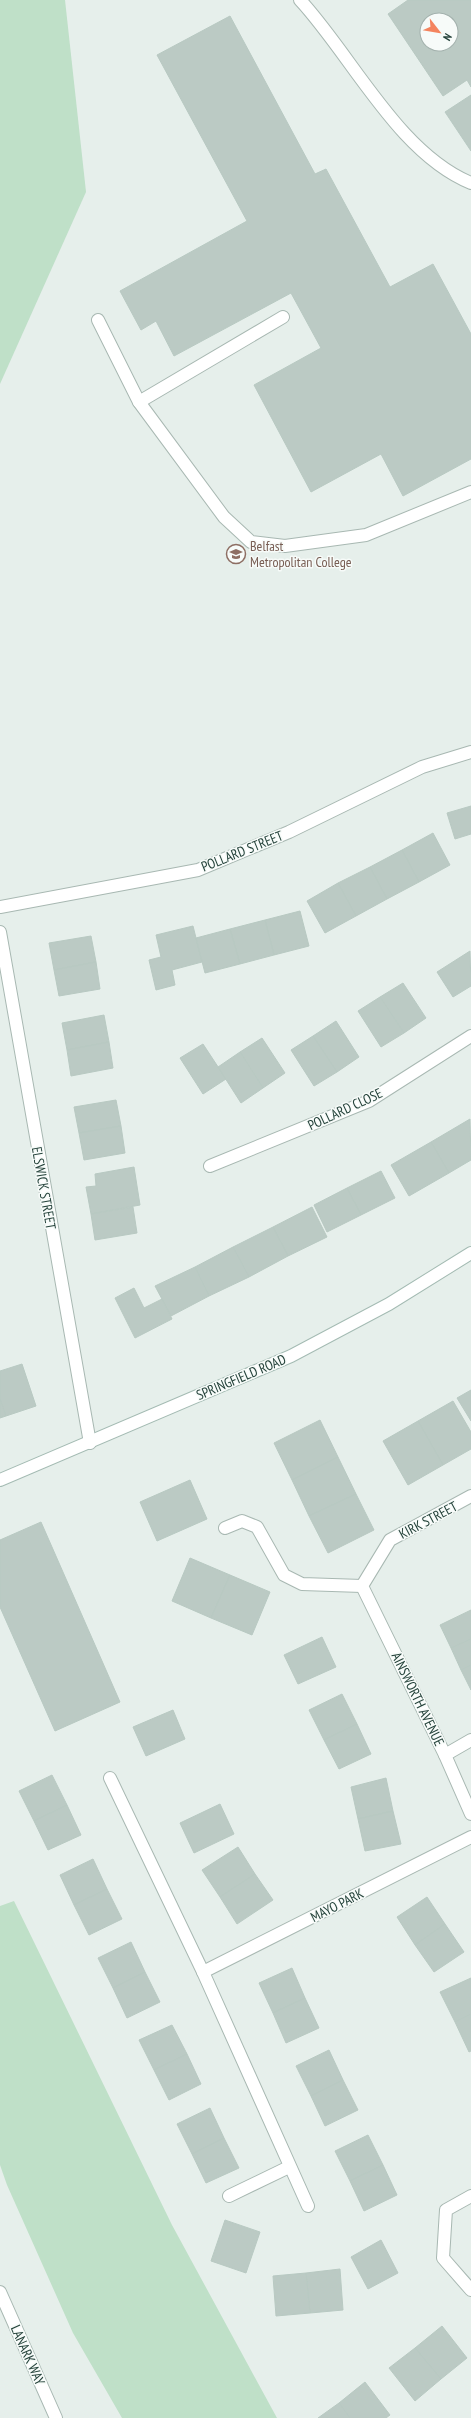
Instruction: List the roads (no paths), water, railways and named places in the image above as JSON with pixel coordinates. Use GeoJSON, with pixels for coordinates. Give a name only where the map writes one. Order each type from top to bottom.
{"type":"FeatureCollection","features":[{"type":"Feature","properties":{"kind":"street"},"geometry":{"type":"LineString","coordinates":[[300,0],[405,134],[433,159],[471,183]]}},
{"type":"Feature","properties":{"kind":"street"},"geometry":{"type":"LineString","coordinates":[[139,402],[283,317]]}},
{"type":"Feature","properties":{"kind":"street"},"geometry":{"type":"LineString","coordinates":[[98,320],[139,402],[224,517],[251,542],[285,546],[366,535],[471,492]]}},
{"type":"Feature","properties":{"kind":"street","name":"POLLARD STREET"},"geometry":{"type":"LineString","coordinates":[[0,907],[198,870],[289,832],[422,767],[471,752]]}},
{"type":"Feature","properties":{"kind":"street","name":"ELSWICK STREET"},"geometry":{"type":"LineString","coordinates":[[0,932],[90,1443]]}},
{"type":"Feature","properties":{"kind":"street","name":"POLLARD CLOSE"},"geometry":{"type":"LineString","coordinates":[[210,1166],[369,1101],[471,1036]]}},
{"type":"Feature","properties":{"kind":"street","name":"SPRINGFIELD ROAD"},"geometry":{"type":"LineString","coordinates":[[0,1480],[90,1443],[291,1356],[389,1304],[471,1253]]}},
{"type":"Feature","properties":{"kind":"street","name":"KIRK STREET"},"geometry":{"type":"LineString","coordinates":[[362,1586],[390,1540],[471,1496]]}},
{"type":"Feature","properties":{"kind":"street"},"geometry":{"type":"LineString","coordinates":[[225,1528],[242,1521],[256,1527],[284,1574],[302,1584],[362,1586]]}},
{"type":"Feature","properties":{"kind":"street","name":"AINSWORTH AVENUE"},"geometry":{"type":"LineString","coordinates":[[362,1586],[445,1755],[471,1814]]}},
{"type":"Feature","properties":{"kind":"street"},"geometry":{"type":"LineString","coordinates":[[445,1755],[471,1740]]}},
{"type":"Feature","properties":{"kind":"street"},"geometry":{"type":"LineString","coordinates":[[110,1778],[203,1972],[289,2167],[308,2206]]}},
{"type":"Feature","properties":{"kind":"street","name":"MAYO PARK"},"geometry":{"type":"LineString","coordinates":[[203,1972],[471,1837]]}},
{"type":"Feature","properties":{"kind":"street"},"geometry":{"type":"LineString","coordinates":[[229,2196],[289,2167]]}},
{"type":"Feature","properties":{"kind":"street"},"geometry":{"type":"LineString","coordinates":[[471,2196],[446,2210],[443,2258],[471,2290]]}},
{"type":"Feature","properties":{"kind":"street","name":"LANARK WAY"},"geometry":{"type":"LineString","coordinates":[[0,2292],[56,2418]]}},
{"type":"Feature","properties":{"kind":"place","name":"Belfast Metropolitan College"},"geometry":{"type":"Point","coordinates":[236,554]}}]}
